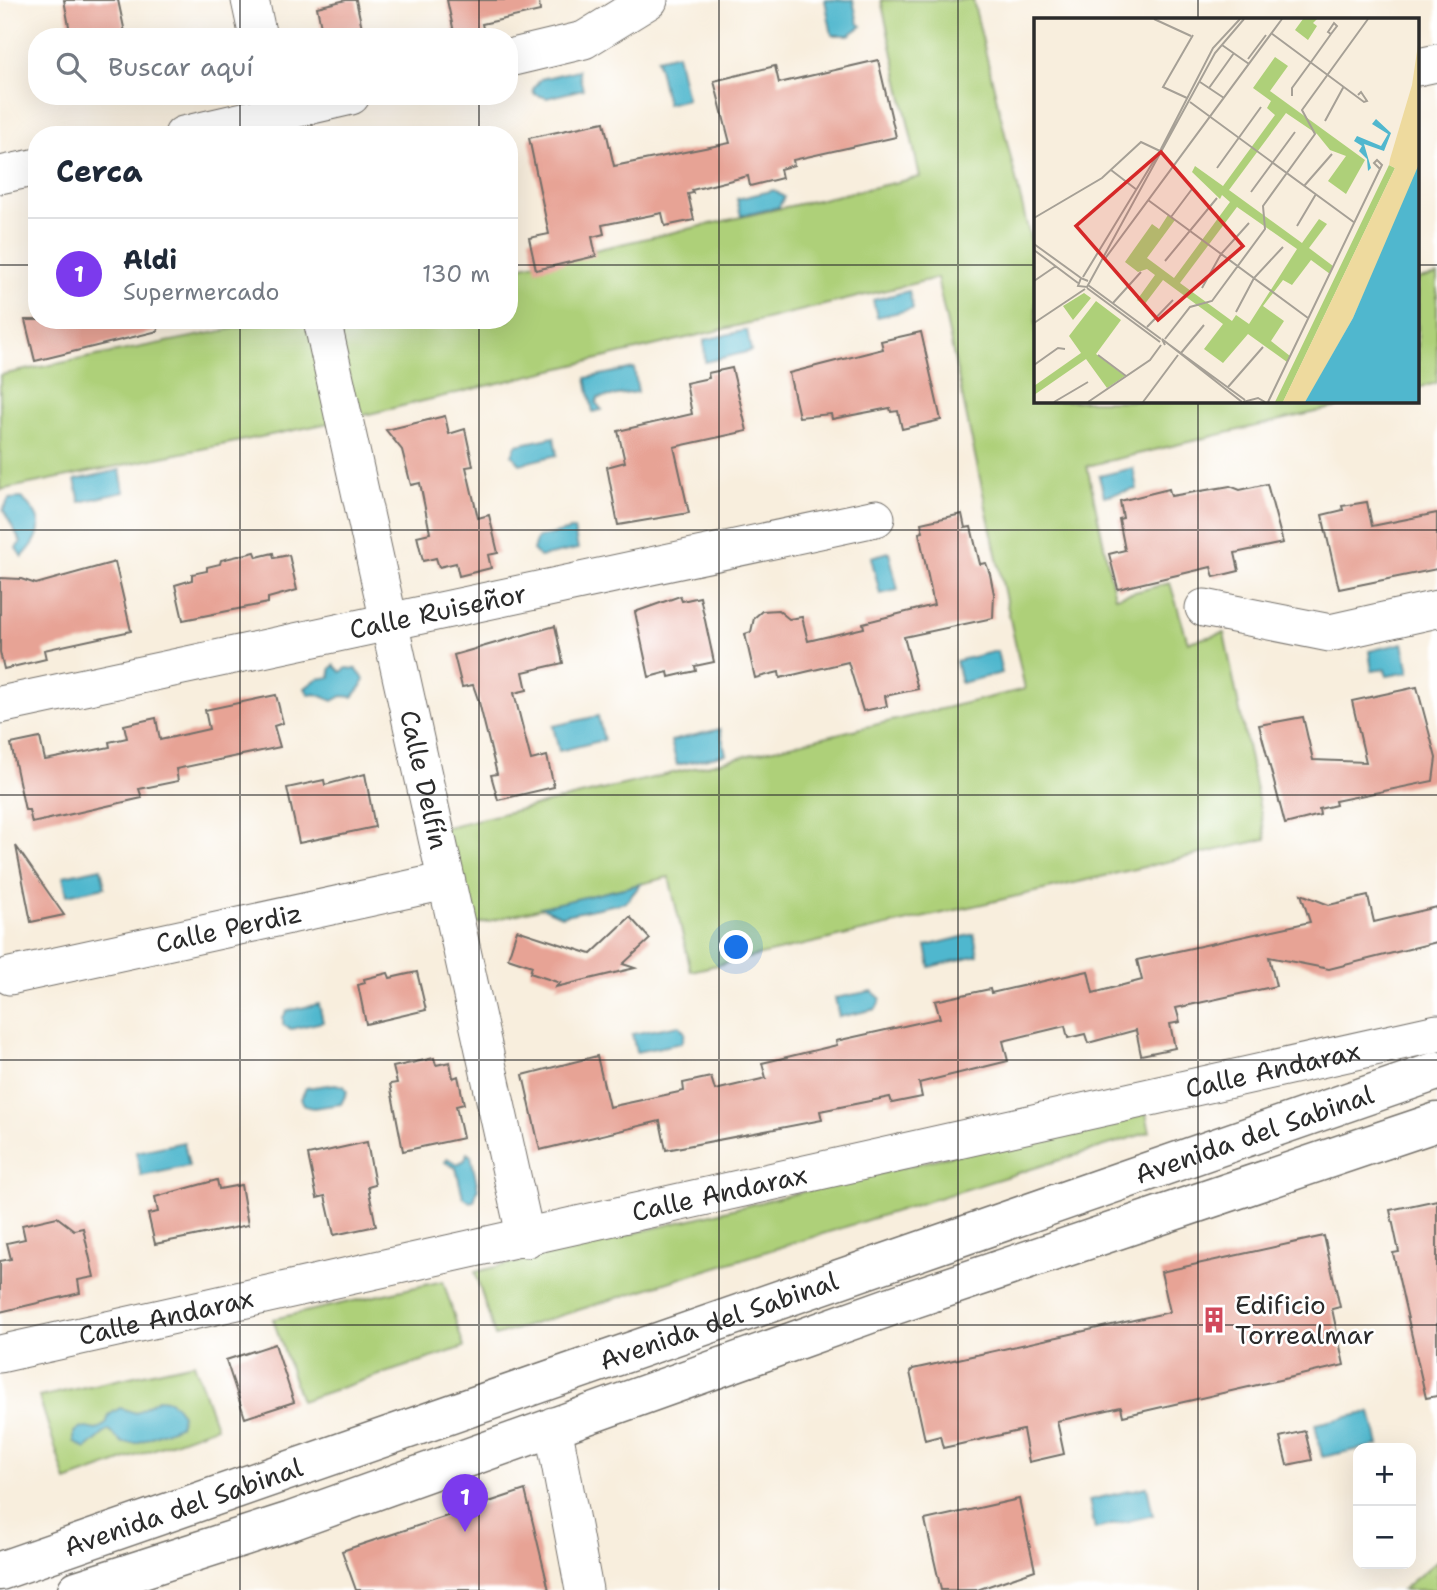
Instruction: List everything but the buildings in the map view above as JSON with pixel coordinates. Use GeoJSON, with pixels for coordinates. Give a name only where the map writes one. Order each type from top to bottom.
{"type":"FeatureCollection","features":[{"type":"Feature","properties":{"kind":"street"},"geometry":{"type":"LineString","coordinates":[[250,0],[256,28]]}},
{"type":"Feature","properties":{"kind":"street"},"geometry":{"type":"LineString","coordinates":[[518,56],[584,40],[649,0]]}},
{"type":"Feature","properties":{"kind":"street"},"geometry":{"type":"LineString","coordinates":[[225,126],[315,105]]}},
{"type":"Feature","properties":{"kind":"street"},"geometry":{"type":"LineString","coordinates":[[0,175],[28,169]]}},
{"type":"Feature","properties":{"kind":"street","name":"Calle Delfín"},"geometry":{"type":"LineString","coordinates":[[324,329],[526,1239]]}},
{"type":"Feature","properties":{"kind":"street","name":"Calle Ruiseñor"},"geometry":{"type":"LineString","coordinates":[[0,705],[876,518]]}},
{"type":"Feature","properties":{"kind":"street"},"geometry":{"type":"LineString","coordinates":[[1204,608],[1330,632],[1437,609]]}},
{"type":"Feature","properties":{"kind":"street","name":"Calle Perdiz"},"geometry":{"type":"LineString","coordinates":[[10,976],[446,881]]}},
{"type":"Feature","properties":{"kind":"street","name":"Calle Andarax"},"geometry":{"type":"LineString","coordinates":[[0,1354],[526,1239],[1437,1033]]}},
{"type":"Feature","properties":{"kind":"street","name":"Avenida del Sabinal"},"geometry":{"type":"LineString","coordinates":[[0,1571],[1437,1071]]}},
{"type":"Feature","properties":{"kind":"street","name":"Avenida del Sabinal"},"geometry":{"type":"LineString","coordinates":[[77,1590],[291,1521],[892,1306],[1437,1122]]}},
{"type":"Feature","properties":{"kind":"street"},"geometry":{"type":"LineString","coordinates":[[553,1426],[584,1590]]}},
{"type":"Feature","properties":{"kind":"green space"},"geometry":{"type":"Polygon","coordinates":[[[881,0],[973,0],[1034,255],[1034,402],[1358,402],[1087,466],[1115,597],[1170,583],[1188,642],[1224,633],[1266,839],[691,971],[669,877],[457,929],[434,830],[1025,689],[937,278],[344,420],[0,490],[0,375],[232,329],[518,329],[518,267],[920,177],[881,0]]]}},
{"type":"Feature","properties":{"kind":"green space"},"geometry":{"type":"Polygon","coordinates":[[[1437,275],[1437,383],[1420,387],[1420,279],[1437,275]]]}},
{"type":"Feature","properties":{"kind":"green space"},"geometry":{"type":"Polygon","coordinates":[[[1145,1108],[1150,1132],[495,1336],[475,1272],[1145,1108]]]}},
{"type":"Feature","properties":{"kind":"green space"},"geometry":{"type":"Polygon","coordinates":[[[443,1281],[464,1347],[301,1401],[273,1319],[443,1281]]]}},
{"type":"Feature","properties":{"kind":"green space"},"geometry":{"type":"Polygon","coordinates":[[[194,1363],[216,1427],[66,1481],[39,1397],[194,1363]]]}},
{"type":"Feature","properties":{"kind":"green space"},"geometry":{"type":"Polygon","coordinates":[[[1437,1561],[1437,1590],[1402,1590],[1437,1561]]]}},
{"type":"Feature","properties":{"kind":"water"},"geometry":{"type":"Polygon","coordinates":[[[825,0],[853,0],[858,23],[862,26],[849,35],[832,35],[825,0]]]}},
{"type":"Feature","properties":{"kind":"water"},"geometry":{"type":"Polygon","coordinates":[[[677,54],[687,99],[667,104],[657,59],[677,54]]]}},
{"type":"Feature","properties":{"kind":"water"},"geometry":{"type":"Polygon","coordinates":[[[578,70],[583,89],[547,98],[534,94],[533,89],[541,79],[578,70]]]}},
{"type":"Feature","properties":{"kind":"water"},"geometry":{"type":"Polygon","coordinates":[[[774,190],[784,197],[779,207],[741,216],[737,199],[774,190]]]}},
{"type":"Feature","properties":{"kind":"water"},"geometry":{"type":"Polygon","coordinates":[[[909,291],[913,309],[877,317],[873,300],[909,291]]]}},
{"type":"Feature","properties":{"kind":"water"},"geometry":{"type":"Polygon","coordinates":[[[747,330],[751,351],[705,362],[704,340],[747,330]]]}},
{"type":"Feature","properties":{"kind":"water"},"geometry":{"type":"Polygon","coordinates":[[[634,368],[638,392],[598,398],[596,403],[602,410],[593,412],[586,378],[634,368]]]}},
{"type":"Feature","properties":{"kind":"water"},"geometry":{"type":"Polygon","coordinates":[[[554,437],[557,455],[520,464],[512,455],[516,445],[554,437]]]}},
{"type":"Feature","properties":{"kind":"water"},"geometry":{"type":"Polygon","coordinates":[[[1133,468],[1137,489],[1104,496],[1099,476],[1133,468]]]}},
{"type":"Feature","properties":{"kind":"water"},"geometry":{"type":"Polygon","coordinates":[[[120,470],[124,492],[80,502],[75,480],[120,470]]]}},
{"type":"Feature","properties":{"kind":"water"},"geometry":{"type":"Polygon","coordinates":[[[21,498],[35,513],[39,527],[38,535],[22,557],[16,548],[21,542],[3,510],[9,499],[21,498]]]}},
{"type":"Feature","properties":{"kind":"water"},"geometry":{"type":"Polygon","coordinates":[[[574,529],[578,549],[540,557],[533,550],[537,538],[574,529]]]}},
{"type":"Feature","properties":{"kind":"water"},"geometry":{"type":"Polygon","coordinates":[[[889,552],[898,590],[880,594],[871,557],[889,552]]]}},
{"type":"Feature","properties":{"kind":"water"},"geometry":{"type":"Polygon","coordinates":[[[1403,643],[1409,672],[1387,676],[1385,669],[1372,671],[1369,651],[1403,643]]]}},
{"type":"Feature","properties":{"kind":"water"},"geometry":{"type":"Polygon","coordinates":[[[997,651],[1002,673],[961,683],[956,661],[997,651]]]}},
{"type":"Feature","properties":{"kind":"water"},"geometry":{"type":"Polygon","coordinates":[[[334,665],[341,672],[347,668],[356,669],[364,679],[353,697],[342,696],[333,701],[316,694],[309,695],[305,688],[317,679],[331,677],[330,670],[334,665]]]}},
{"type":"Feature","properties":{"kind":"water"},"geometry":{"type":"Polygon","coordinates":[[[598,716],[604,740],[559,751],[553,726],[598,716]]]}},
{"type":"Feature","properties":{"kind":"water"},"geometry":{"type":"Polygon","coordinates":[[[720,729],[726,754],[677,765],[671,741],[720,729]]]}},
{"type":"Feature","properties":{"kind":"water"},"geometry":{"type":"Polygon","coordinates":[[[101,868],[105,887],[67,895],[63,876],[101,868]]]}},
{"type":"Feature","properties":{"kind":"water"},"geometry":{"type":"Polygon","coordinates":[[[641,884],[626,902],[561,916],[541,907],[641,884]]]}},
{"type":"Feature","properties":{"kind":"water"},"geometry":{"type":"Polygon","coordinates":[[[974,934],[978,955],[930,967],[926,946],[974,934]]]}},
{"type":"Feature","properties":{"kind":"water"},"geometry":{"type":"Polygon","coordinates":[[[872,991],[881,999],[876,1009],[839,1017],[835,998],[872,991]]]}},
{"type":"Feature","properties":{"kind":"water"},"geometry":{"type":"Polygon","coordinates":[[[319,1004],[323,1022],[291,1029],[283,1025],[283,1017],[287,1011],[319,1004]]]}},
{"type":"Feature","properties":{"kind":"water"},"geometry":{"type":"Polygon","coordinates":[[[679,1025],[685,1033],[682,1043],[636,1052],[632,1034],[679,1025]]]}},
{"type":"Feature","properties":{"kind":"water"},"geometry":{"type":"Polygon","coordinates":[[[335,1084],[344,1086],[347,1092],[341,1104],[313,1108],[305,1106],[301,1099],[306,1088],[335,1084]]]}},
{"type":"Feature","properties":{"kind":"water"},"geometry":{"type":"Polygon","coordinates":[[[184,1142],[189,1166],[141,1176],[136,1152],[184,1142]]]}},
{"type":"Feature","properties":{"kind":"water"},"geometry":{"type":"Polygon","coordinates":[[[467,1153],[471,1156],[478,1188],[474,1201],[470,1202],[463,1197],[456,1168],[445,1162],[447,1158],[457,1164],[465,1160],[467,1153]]]}},
{"type":"Feature","properties":{"kind":"water"},"geometry":{"type":"Polygon","coordinates":[[[158,1399],[170,1401],[178,1408],[182,1415],[179,1426],[137,1443],[123,1443],[108,1430],[86,1449],[74,1442],[74,1432],[81,1427],[96,1430],[106,1424],[109,1415],[120,1408],[136,1413],[158,1399]]]}},
{"type":"Feature","properties":{"kind":"water"},"geometry":{"type":"Polygon","coordinates":[[[1371,1412],[1379,1443],[1353,1443],[1353,1450],[1322,1457],[1315,1424],[1371,1412]]]}},
{"type":"Feature","properties":{"kind":"water"},"geometry":{"type":"Polygon","coordinates":[[[1147,1487],[1153,1515],[1095,1529],[1089,1500],[1147,1487]]]}},
{"type":"Feature","properties":{"kind":"place","name":"Edificio Torrealmar"},"geometry":{"type":"Point","coordinates":[1214,1320]}},
{"type":"Feature","properties":{"kind":"place","name":"Aldi"},"geometry":{"type":"Point","coordinates":[465,1532]}}]}
